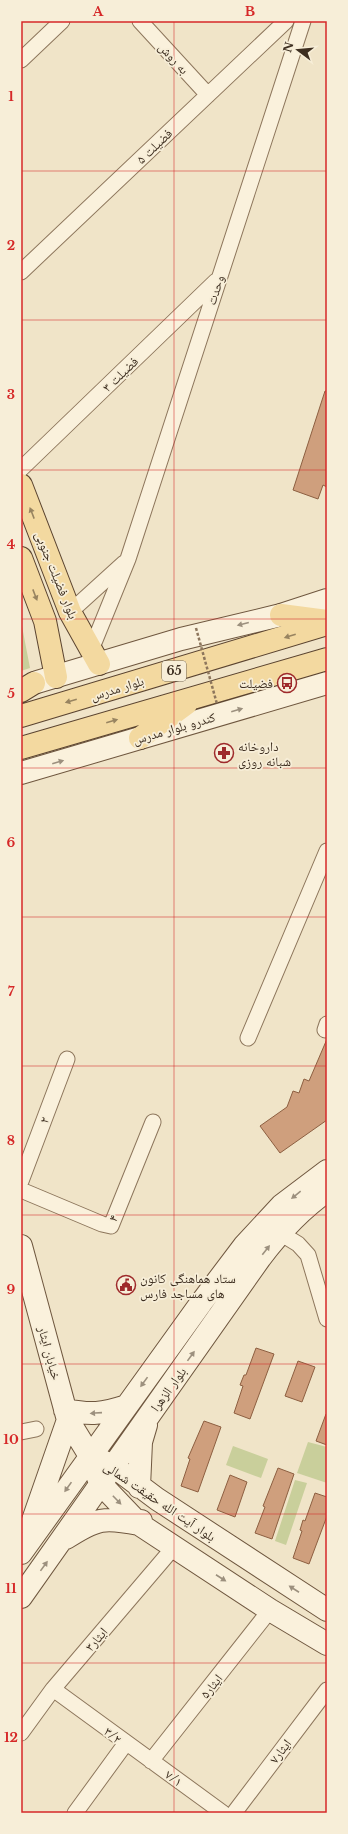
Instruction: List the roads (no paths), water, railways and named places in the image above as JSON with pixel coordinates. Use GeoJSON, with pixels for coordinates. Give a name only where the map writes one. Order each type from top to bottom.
{"type":"FeatureCollection","features":[{"type":"Feature","properties":{"kind":"main road","name":"بلوار فضیلت جنوبی"},"geometry":{"type":"LineString","coordinates":[[21,484],[70,612],[95,657]]}},
{"type":"Feature","properties":{"kind":"main road","name":"بلوار فضیلت جنوبی"},"geometry":{"type":"LineString","coordinates":[[21,558],[45,621],[56,677]]}},
{"type":"Feature","properties":{"kind":"main road"},"geometry":{"type":"LineString","coordinates":[[25,687],[56,677],[95,657],[181,639],[281,614],[327,600]]}},
{"type":"Feature","properties":{"kind":"main road"},"geometry":{"type":"LineString","coordinates":[[45,621],[49,626],[55,629],[62,629],[68,625],[70,612]]}},
{"type":"Feature","properties":{"kind":"main road"},"geometry":{"type":"LineString","coordinates":[[281,614],[327,623]]}},
{"type":"Feature","properties":{"kind":"main road","name":"بلوار مدرس"},"geometry":{"type":"LineString","coordinates":[[21,716],[327,623]]}},
{"type":"Feature","properties":{"kind":"main road","name":"65"},"geometry":{"type":"LineString","coordinates":[[21,748],[208,699],[327,659]]}},
{"type":"Feature","properties":{"kind":"main road","name":"کندرو بلوار مدرس"},"geometry":{"type":"LineString","coordinates":[[21,774],[327,683]]}},
{"type":"Feature","properties":{"kind":"main road"},"geometry":{"type":"LineString","coordinates":[[140,738],[208,699]]}},
{"type":"Feature","properties":{"kind":"main road","name":"بلوار الزهرا"},"geometry":{"type":"LineString","coordinates":[[22,1552],[201,1303],[244,1246],[282,1205],[327,1171]]}},
{"type":"Feature","properties":{"kind":"main road","name":"بلوار الزهرا"},"geometry":{"type":"LineString","coordinates":[[21,1597],[260,1258],[280,1233],[295,1218],[327,1191]]}},
{"type":"Feature","properties":{"kind":"main road","name":"خیابان ایثار"},"geometry":{"type":"LineString","coordinates":[[21,1246],[67,1415],[90,1456]]}},
{"type":"Feature","properties":{"kind":"main road"},"geometry":{"type":"LineString","coordinates":[[22,1552],[67,1415],[103,1413],[127,1406]]}},
{"type":"Feature","properties":{"kind":"main road"},"geometry":{"type":"LineString","coordinates":[[139,1487],[141,1442],[150,1414]]}},
{"type":"Feature","properties":{"kind":"main road","name":"بلوار آیت الله حقیقت شمالی"},"geometry":{"type":"LineString","coordinates":[[90,1456],[107,1475],[139,1524],[270,1610],[327,1644]]}},
{"type":"Feature","properties":{"kind":"main road","name":"بلوار آیت الله حقیقت شمالی"},"geometry":{"type":"LineString","coordinates":[[107,1475],[139,1487],[327,1610]]}},
{"type":"Feature","properties":{"kind":"main road"},"geometry":{"type":"LineString","coordinates":[[63,1539],[81,1528],[99,1520],[112,1519],[139,1524],[156,1499]]}},
{"type":"Feature","properties":{"kind":"street"},"geometry":{"type":"LineString","coordinates":[[21,60],[62,21]]}},
{"type":"Feature","properties":{"kind":"street","name":"به روش"},"geometry":{"type":"LineString","coordinates":[[140,21],[208,95]]}},
{"type":"Feature","properties":{"kind":"street","name":"فضیلت ۵"},"geometry":{"type":"LineString","coordinates":[[21,272],[286,21]]}},
{"type":"Feature","properties":{"kind":"street","name":"وحدت"},"geometry":{"type":"LineString","coordinates":[[95,657],[303,21]]}},
{"type":"Feature","properties":{"kind":"street","name":"فضیلت ۳"},"geometry":{"type":"LineString","coordinates":[[21,469],[219,279]]}},
{"type":"Feature","properties":{"kind":"street"},"geometry":{"type":"LineString","coordinates":[[70,612],[128,559]]}},
{"type":"Feature","properties":{"kind":"street"},"geometry":{"type":"LineString","coordinates":[[248,1038],[322,876],[327,851]]}},
{"type":"Feature","properties":{"kind":"street","name":"۲"},"geometry":{"type":"LineString","coordinates":[[21,1181],[67,1059]]}},
{"type":"Feature","properties":{"kind":"street","name":"۴"},"geometry":{"type":"LineString","coordinates":[[21,1190],[102,1224],[111,1226],[153,1122]]}},
{"type":"Feature","properties":{"kind":"street"},"geometry":{"type":"LineString","coordinates":[[280,1233],[298,1244],[308,1255],[326,1310]]}},
{"type":"Feature","properties":{"kind":"street"},"geometry":{"type":"LineString","coordinates":[[21,1432],[36,1429]]}},
{"type":"Feature","properties":{"kind":"street","name":"ایثار۳"},"geometry":{"type":"LineString","coordinates":[[21,1733],[53,1689],[174,1548]]}},
{"type":"Feature","properties":{"kind":"street","name":"ایثار۵"},"geometry":{"type":"LineString","coordinates":[[151,1761],[270,1610]]}},
{"type":"Feature","properties":{"kind":"street","name":"۳/۲"},"geometry":{"type":"LineString","coordinates":[[53,1689],[126,1742],[75,1813]]}},
{"type":"Feature","properties":{"kind":"street","name":"ایثار۷"},"geometry":{"type":"LineString","coordinates":[[234,1813],[327,1690]]}},
{"type":"Feature","properties":{"kind":"street","name":"۷/۱"},"geometry":{"type":"LineString","coordinates":[[126,1742],[216,1811]]}},
{"type":"Feature","properties":{"kind":"place","name":"فضیلت"},"geometry":{"type":"Point","coordinates":[287,683]}},
{"type":"Feature","properties":{"kind":"place","name":"داروخانه شبانه روزی"},"geometry":{"type":"Point","coordinates":[224,753]}},
{"type":"Feature","properties":{"kind":"place","name":"ستاد هماهنگی کانون های مساجد فارس"},"geometry":{"type":"Point","coordinates":[126,1285]}}]}
